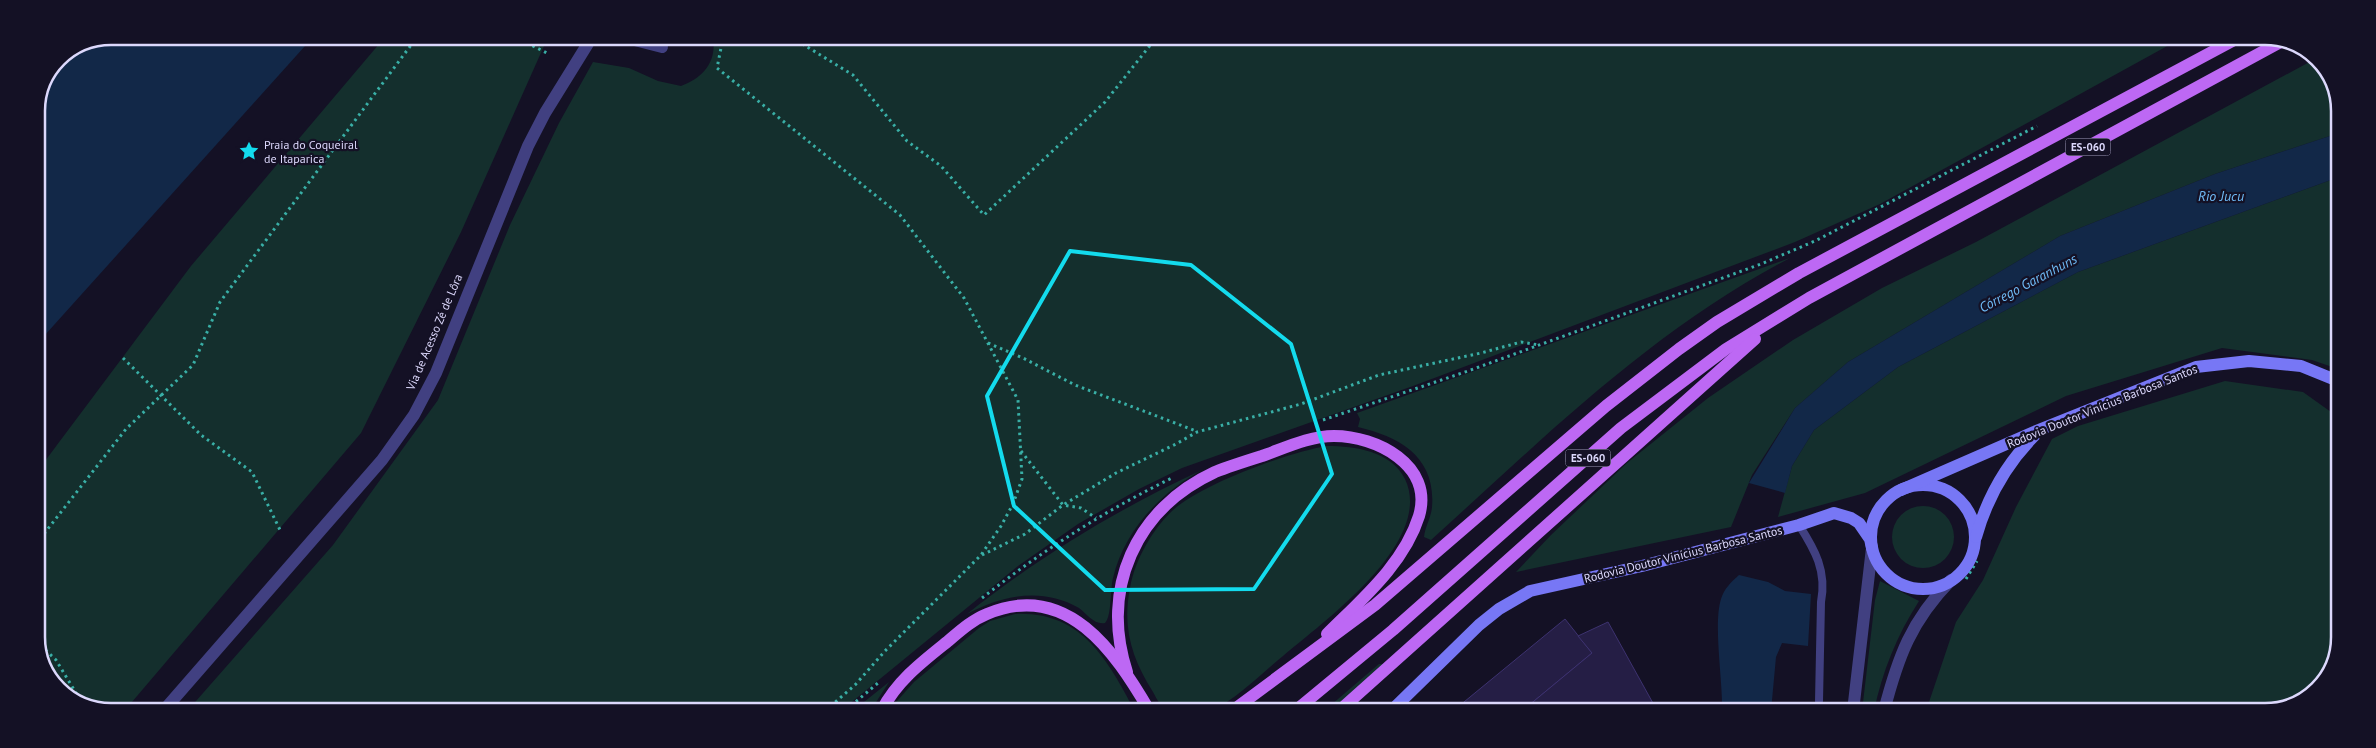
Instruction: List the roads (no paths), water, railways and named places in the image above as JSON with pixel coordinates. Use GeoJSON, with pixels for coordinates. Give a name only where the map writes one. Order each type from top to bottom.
{"type":"FeatureCollection","features":[{"type":"Feature","properties":{"kind":"main road","name":"ES-060"},"geometry":{"type":"LineString","coordinates":[[1242,703],[1375,605],[1613,400],[1717,322],[1799,273],[2225,45]]}},
{"type":"Feature","properties":{"kind":"main road","name":"ES-060"},"geometry":{"type":"LineString","coordinates":[[1305,703],[1373,647],[1621,428],[1655,401],[1767,323],[2275,46]]}},
{"type":"Feature","properties":{"kind":"main road"},"geometry":{"type":"LineString","coordinates":[[1348,703],[1742,350],[1782,318],[1852,276]]}},
{"type":"Feature","properties":{"kind":"main road","name":"Rodovia Doutor Vinícius Barbosa Santos"},"geometry":{"type":"LineString","coordinates":[[1901,490],[2040,429],[2196,366],[2258,362],[2301,366],[2331,378]]}},
{"type":"Feature","properties":{"kind":"main road"},"geometry":{"type":"LineString","coordinates":[[1974,546],[1975,532],[1972,518],[1965,506],[1955,496],[1929,485],[1914,486],[1901,490],[1889,498],[1877,514],[1871,535],[1872,548],[1878,562],[1886,573],[1897,582],[1910,587],[1925,588],[1938,586],[1951,580],[1962,571],[1970,560],[1988,503],[1998,482],[2024,445],[2040,429]]}},
{"type":"Feature","properties":{"kind":"main road"},"geometry":{"type":"LineString","coordinates":[[1127,672],[1121,654],[1117,615],[1122,577],[1137,542],[1162,510],[1179,495],[1216,472],[1302,442],[1332,436],[1355,438],[1376,444],[1400,457],[1415,477],[1420,490],[1419,515],[1403,548],[1384,575],[1296,665]]}},
{"type":"Feature","properties":{"kind":"main road","name":"Rodovia Doutor Vinícius Barbosa Santos"},"geometry":{"type":"LineString","coordinates":[[1399,703],[1479,625],[1499,609],[1533,590],[1642,566],[1799,525],[1834,513],[1852,518],[1859,523],[1870,539],[1872,548]]}},
{"type":"Feature","properties":{"kind":"main road"},"geometry":{"type":"LineString","coordinates":[[886,703],[898,685],[912,670],[967,625],[987,614],[1013,607],[1044,608],[1078,621],[1108,647],[1127,672],[1145,703]]}},
{"type":"Feature","properties":{"kind":"street","name":"Via de Acesso Zé de Lôra"},"geometry":{"type":"LineString","coordinates":[[170,703],[382,460],[414,415],[436,373],[528,146],[550,104],[587,45]]}},
{"type":"Feature","properties":{"kind":"street"},"geometry":{"type":"LineString","coordinates":[[651,45],[662,48]]}},
{"type":"Feature","properties":{"kind":"street"},"geometry":{"type":"LineString","coordinates":[[1854,703],[1872,548]]}},
{"type":"Feature","properties":{"kind":"street"},"geometry":{"type":"LineString","coordinates":[[1886,703],[1895,670],[1908,638],[1924,610],[1951,580]]}},
{"type":"Feature","properties":{"kind":"lane"},"geometry":{"type":"LineString","coordinates":[[1799,525],[1818,556],[1824,587],[1821,602],[1819,701]]}},
{"type":"Feature","properties":{"kind":"water"},"geometry":{"type":"Polygon","coordinates":[[[306,45],[45,335],[45,111],[46,98],[50,86],[64,64],[74,56],[98,46],[306,45]]]}},
{"type":"Feature","properties":{"kind":"water","name":"Rio Jucu"},"geometry":{"type":"Polygon","coordinates":[[[2331,136],[2331,180],[2078,272],[1898,367],[1814,430],[1792,466],[1785,493],[1749,483],[1795,408],[1848,362],[2060,236],[2215,174],[2331,136]]]}},
{"type":"Feature","properties":{"kind":"water"},"geometry":{"type":"Polygon","coordinates":[[[1739,575],[1768,582],[1785,591],[1811,594],[1808,646],[1782,643],[1776,657],[1772,703],[1722,703],[1718,623],[1721,599],[1731,583],[1739,575]]]}},
{"type":"Feature","properties":{"kind":"place","name":"Praia do Coqueiral de Itaparica"},"geometry":{"type":"Point","coordinates":[249,151]}},
{"type":"Feature","properties":{"kind":"water label","name":"Córrego Garanhuns"},"geometry":{"type":"Point","coordinates":[2028,283]}}]}
